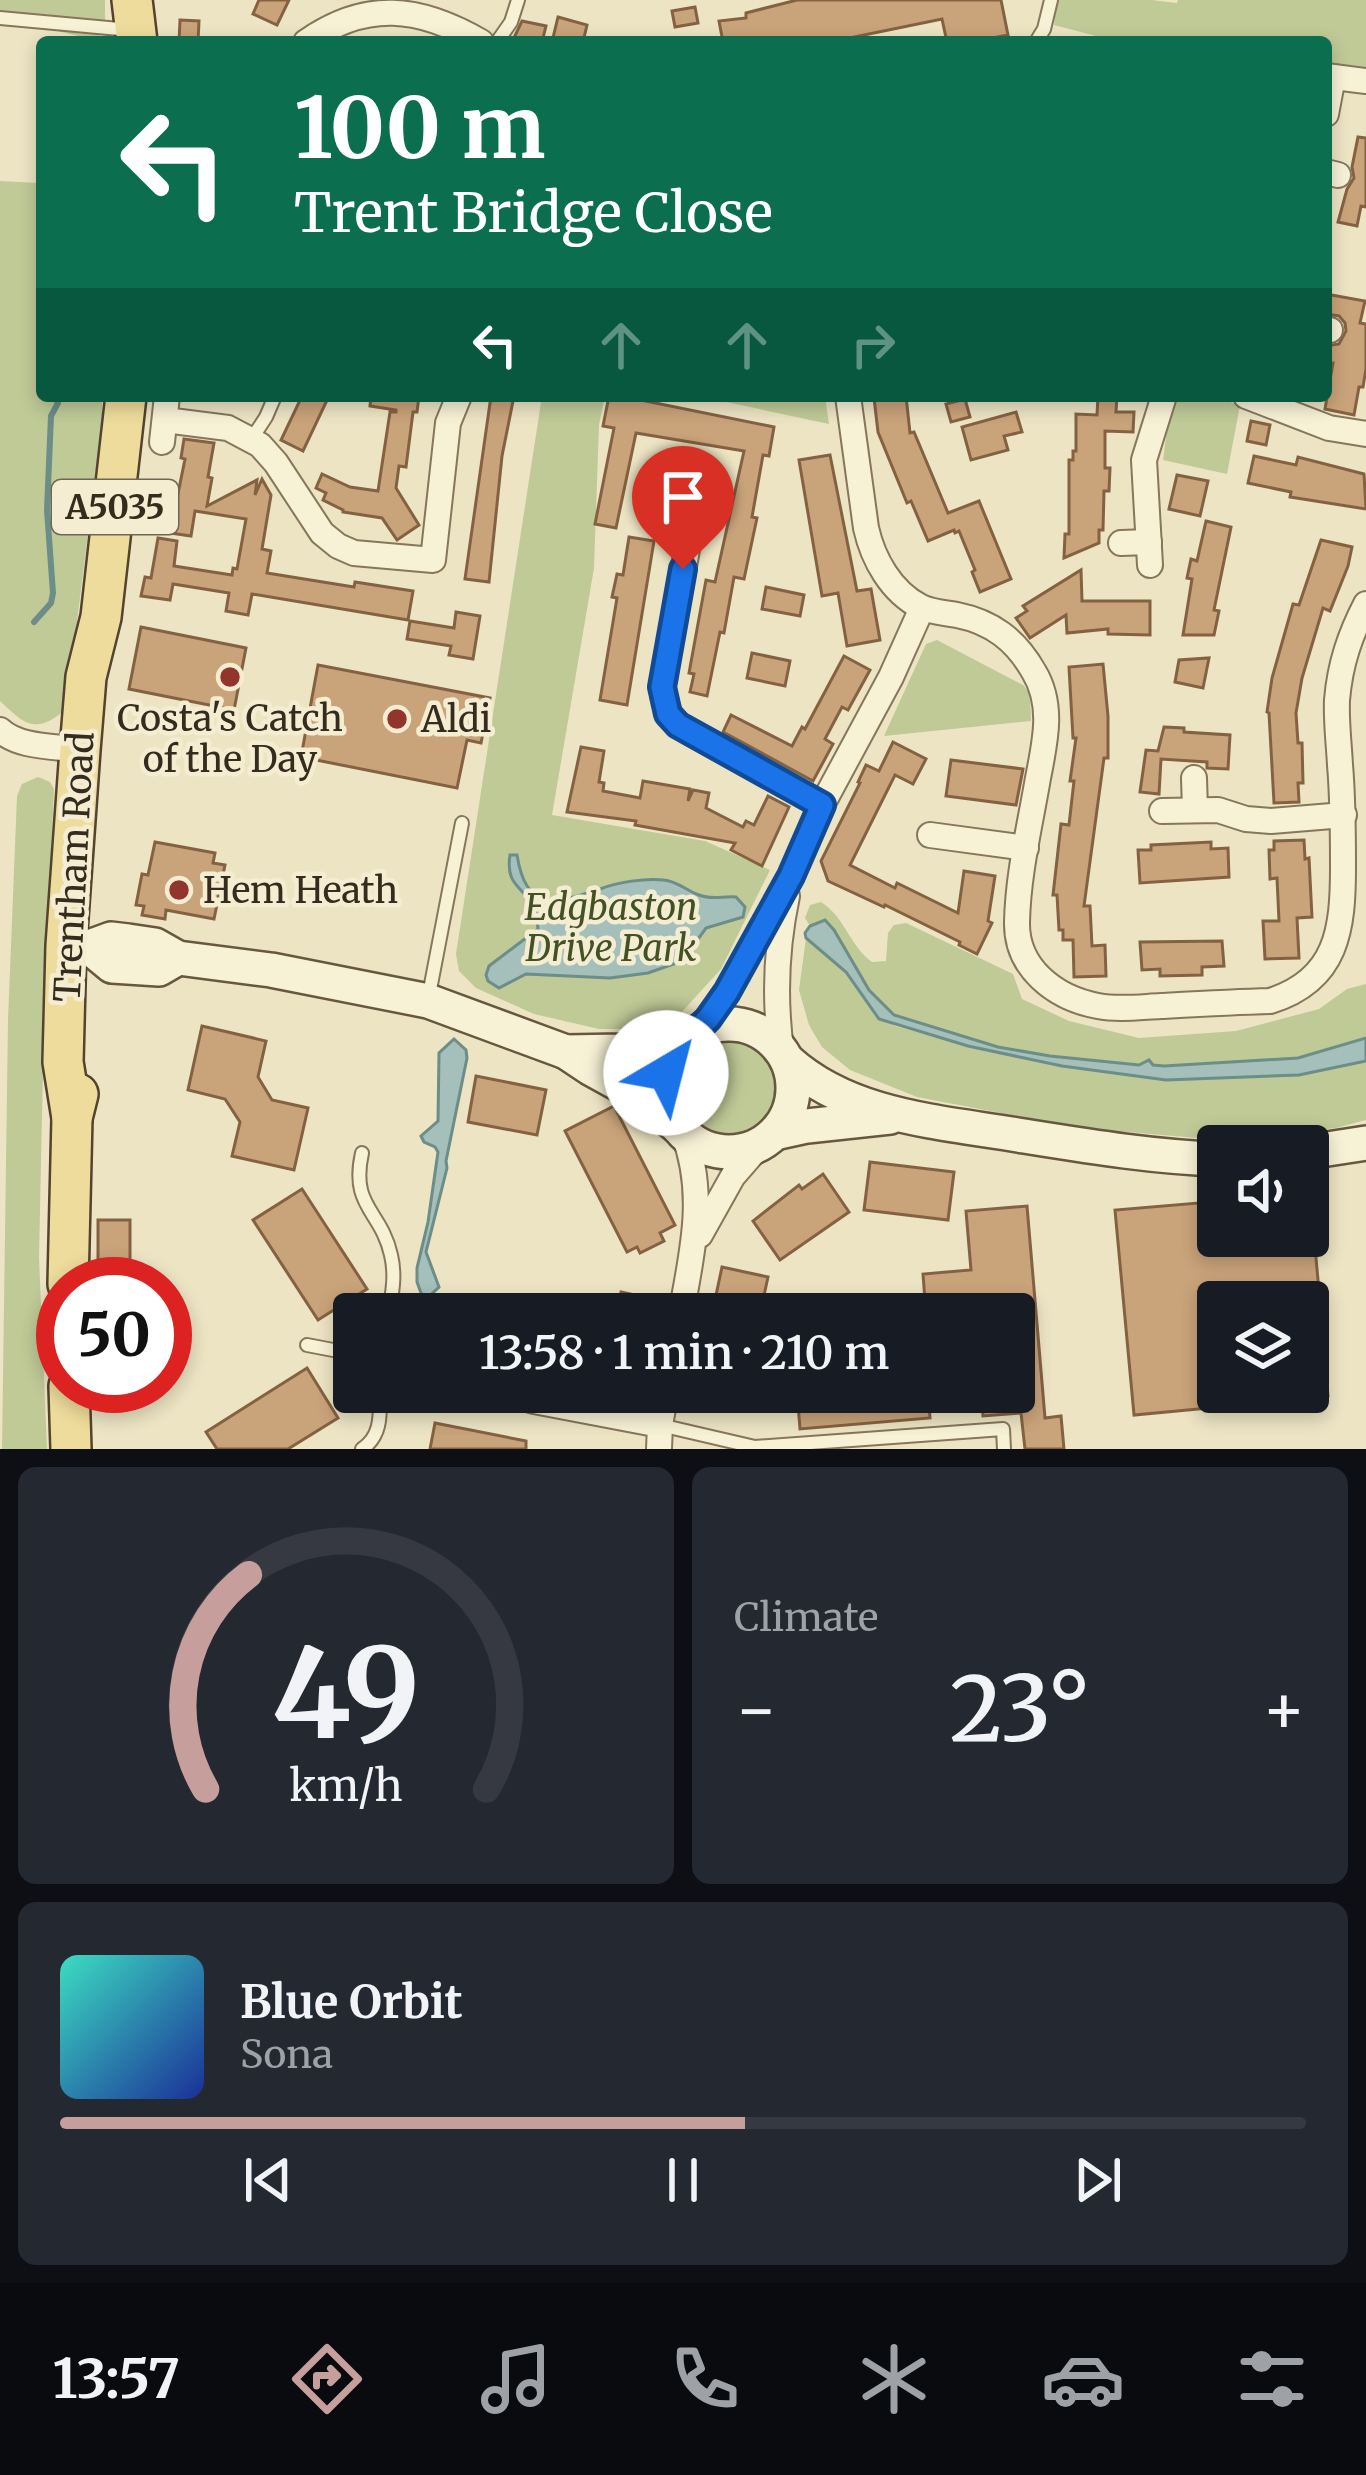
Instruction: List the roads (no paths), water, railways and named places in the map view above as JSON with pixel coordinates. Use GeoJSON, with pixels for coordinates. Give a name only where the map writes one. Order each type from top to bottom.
{"type":"FeatureCollection","features":[{"type":"Feature","properties":{"kind":"main road","name":"Trentham Road"},"geometry":{"type":"LineString","coordinates":[[69,1257],[72,1118],[63,1062],[78,946],[80,750],[86,677],[101,617],[125,402]]}},
{"type":"Feature","properties":{"kind":"main road","name":"Trentham Road"},"geometry":{"type":"LineString","coordinates":[[78,946],[95,892],[107,675],[101,617]]}},
{"type":"Feature","properties":{"kind":"main road"},"geometry":{"type":"LineString","coordinates":[[78,946],[112,966],[159,969],[178,958],[271,970],[428,1001],[566,1052],[639,1095],[698,1144],[716,1151],[744,1151],[807,1126],[898,1115]]}},
{"type":"Feature","properties":{"kind":"main road"},"geometry":{"type":"LineString","coordinates":[[566,1052],[621,1051],[717,1024],[748,1026],[766,1035],[825,1087],[898,1115],[1078,1144],[1197,1157]]}},
{"type":"Feature","properties":{"kind":"main road"},"geometry":{"type":"LineString","coordinates":[[680,1130],[668,1110],[664,1082],[673,1056],[694,1033]]}},
{"type":"Feature","properties":{"kind":"main road"},"geometry":{"type":"LineString","coordinates":[[768,1138],[785,1120],[792,1103],[793,1078],[784,1055]]}},
{"type":"Feature","properties":{"kind":"main road"},"geometry":{"type":"LineString","coordinates":[[1329,1149],[1366,1143]]}},
{"type":"Feature","properties":{"kind":"main road"},"geometry":{"type":"LineString","coordinates":[[70,1413],[71,1449]]}},
{"type":"Feature","properties":{"kind":"street"},"geometry":{"type":"LineString","coordinates":[[313,36],[340,8],[415,10],[471,36]]}},
{"type":"Feature","properties":{"kind":"street"},"geometry":{"type":"LineString","coordinates":[[1332,76],[1366,81]]}},
{"type":"Feature","properties":{"kind":"street"},"geometry":{"type":"LineString","coordinates":[[165,420],[227,428],[260,445],[322,533],[338,546],[354,553],[433,560],[448,423],[457,402]]}},
{"type":"Feature","properties":{"kind":"street"},"geometry":{"type":"LineString","coordinates":[[849,402],[871,548],[881,568],[897,589],[922,608],[980,620],[1002,632],[1018,648],[1043,689],[1046,735],[1017,926],[1023,954],[1035,974],[1073,999],[1116,1008],[1270,1001],[1306,983],[1328,956],[1343,917],[1337,705],[1345,648],[1366,604]]}},
{"type":"Feature","properties":{"kind":"street"},"geometry":{"type":"LineString","coordinates":[[1120,543],[1149,553],[1144,460],[1162,402]]}},
{"type":"Feature","properties":{"kind":"street"},"geometry":{"type":"LineString","coordinates":[[1295,405],[1329,428],[1366,434]]}},
{"type":"Feature","properties":{"kind":"street"},"geometry":{"type":"LineString","coordinates":[[658,523],[693,520],[662,687],[668,714],[678,725],[822,805]]}},
{"type":"Feature","properties":{"kind":"street"},"geometry":{"type":"LineString","coordinates":[[694,1033],[727,992],[791,876],[922,608]]}},
{"type":"Feature","properties":{"kind":"street"},"geometry":{"type":"LineString","coordinates":[[2,741],[80,750]]}},
{"type":"Feature","properties":{"kind":"street"},"geometry":{"type":"LineString","coordinates":[[1194,778],[1195,810]]}},
{"type":"Feature","properties":{"kind":"street"},"geometry":{"type":"LineString","coordinates":[[1162,811],[1217,810],[1271,820],[1343,814]]}},
{"type":"Feature","properties":{"kind":"street"},"geometry":{"type":"LineString","coordinates":[[930,834],[1026,848]]}},
{"type":"Feature","properties":{"kind":"street"},"geometry":{"type":"LineString","coordinates":[[784,1055],[775,994],[791,876]]}},
{"type":"Feature","properties":{"kind":"street"},"geometry":{"type":"LineString","coordinates":[[680,1130],[692,1160],[697,1207],[685,1293]]}},
{"type":"Feature","properties":{"kind":"street"},"geometry":{"type":"LineString","coordinates":[[693,1248],[733,1176],[768,1138]]}},
{"type":"Feature","properties":{"kind":"street"},"geometry":{"type":"LineString","coordinates":[[576,1413],[660,1437]]}},
{"type":"Feature","properties":{"kind":"lane"},"geometry":{"type":"LineString","coordinates":[[500,36],[518,0]]}},
{"type":"Feature","properties":{"kind":"lane"},"geometry":{"type":"LineString","coordinates":[[1040,36],[1051,0]]}},
{"type":"Feature","properties":{"kind":"lane"},"geometry":{"type":"LineString","coordinates":[[0,19],[135,16]]}},
{"type":"Feature","properties":{"kind":"lane"},"geometry":{"type":"LineString","coordinates":[[251,440],[272,402]]}},
{"type":"Feature","properties":{"kind":"lane"},"geometry":{"type":"LineString","coordinates":[[428,1001],[462,823]]}},
{"type":"Feature","properties":{"kind":"lane"},"geometry":{"type":"LineString","coordinates":[[362,1153],[357,1177],[360,1191],[391,1253],[393,1293]]}},
{"type":"Feature","properties":{"kind":"lane"},"geometry":{"type":"LineString","coordinates":[[307,1345],[333,1350]]}},
{"type":"Feature","properties":{"kind":"lane"},"geometry":{"type":"LineString","coordinates":[[362,1449],[371,1443],[381,1413]]}},
{"type":"Feature","properties":{"kind":"lane"},"geometry":{"type":"LineString","coordinates":[[660,1437],[755,1447],[1003,1429],[1004,1449]]}},
{"type":"Feature","properties":{"kind":"lane"},"geometry":{"type":"LineString","coordinates":[[968,1432],[970,1449]]}},
{"type":"Feature","properties":{"kind":"water"},"geometry":{"type":"Polygon","coordinates":[[[510,855],[517,855],[527,886],[545,899],[569,898],[632,881],[664,880],[704,896],[736,897],[745,907],[743,917],[706,928],[674,964],[648,973],[610,978],[526,974],[499,988],[488,981],[489,966],[538,929],[531,901],[510,874],[510,855]]]}},
{"type":"Feature","properties":{"kind":"water"},"geometry":{"type":"Polygon","coordinates":[[[825,920],[869,990],[894,1015],[998,1047],[1139,1065],[1149,1060],[1164,1066],[1298,1058],[1366,1038],[1366,1061],[1299,1075],[1166,1080],[1062,1066],[968,1046],[879,1019],[846,972],[806,938],[810,926],[825,920]]]}},
{"type":"Feature","properties":{"kind":"water"},"geometry":{"type":"Polygon","coordinates":[[[454,1039],[466,1050],[467,1058],[426,1252],[439,1287],[433,1293],[421,1293],[417,1268],[438,1152],[421,1136],[438,1121],[439,1053],[454,1039]]]}},
{"type":"Feature","properties":{"kind":"waterway"},"geometry":{"type":"LineString","coordinates":[[34,622],[51,603],[53,593],[47,510],[51,416],[57,402]]}},
{"type":"Feature","properties":{"kind":"place","name":"Costa's Catch of the Day"},"geometry":{"type":"Point","coordinates":[230,677]}},
{"type":"Feature","properties":{"kind":"place","name":"Aldi"},"geometry":{"type":"Point","coordinates":[397,719]}},
{"type":"Feature","properties":{"kind":"place","name":"Hem Heath"},"geometry":{"type":"Point","coordinates":[179,890]}},
{"type":"Feature","properties":{"kind":"park label","name":"Edgbaston Drive Park"},"geometry":{"type":"Point","coordinates":[611,928]}}]}
